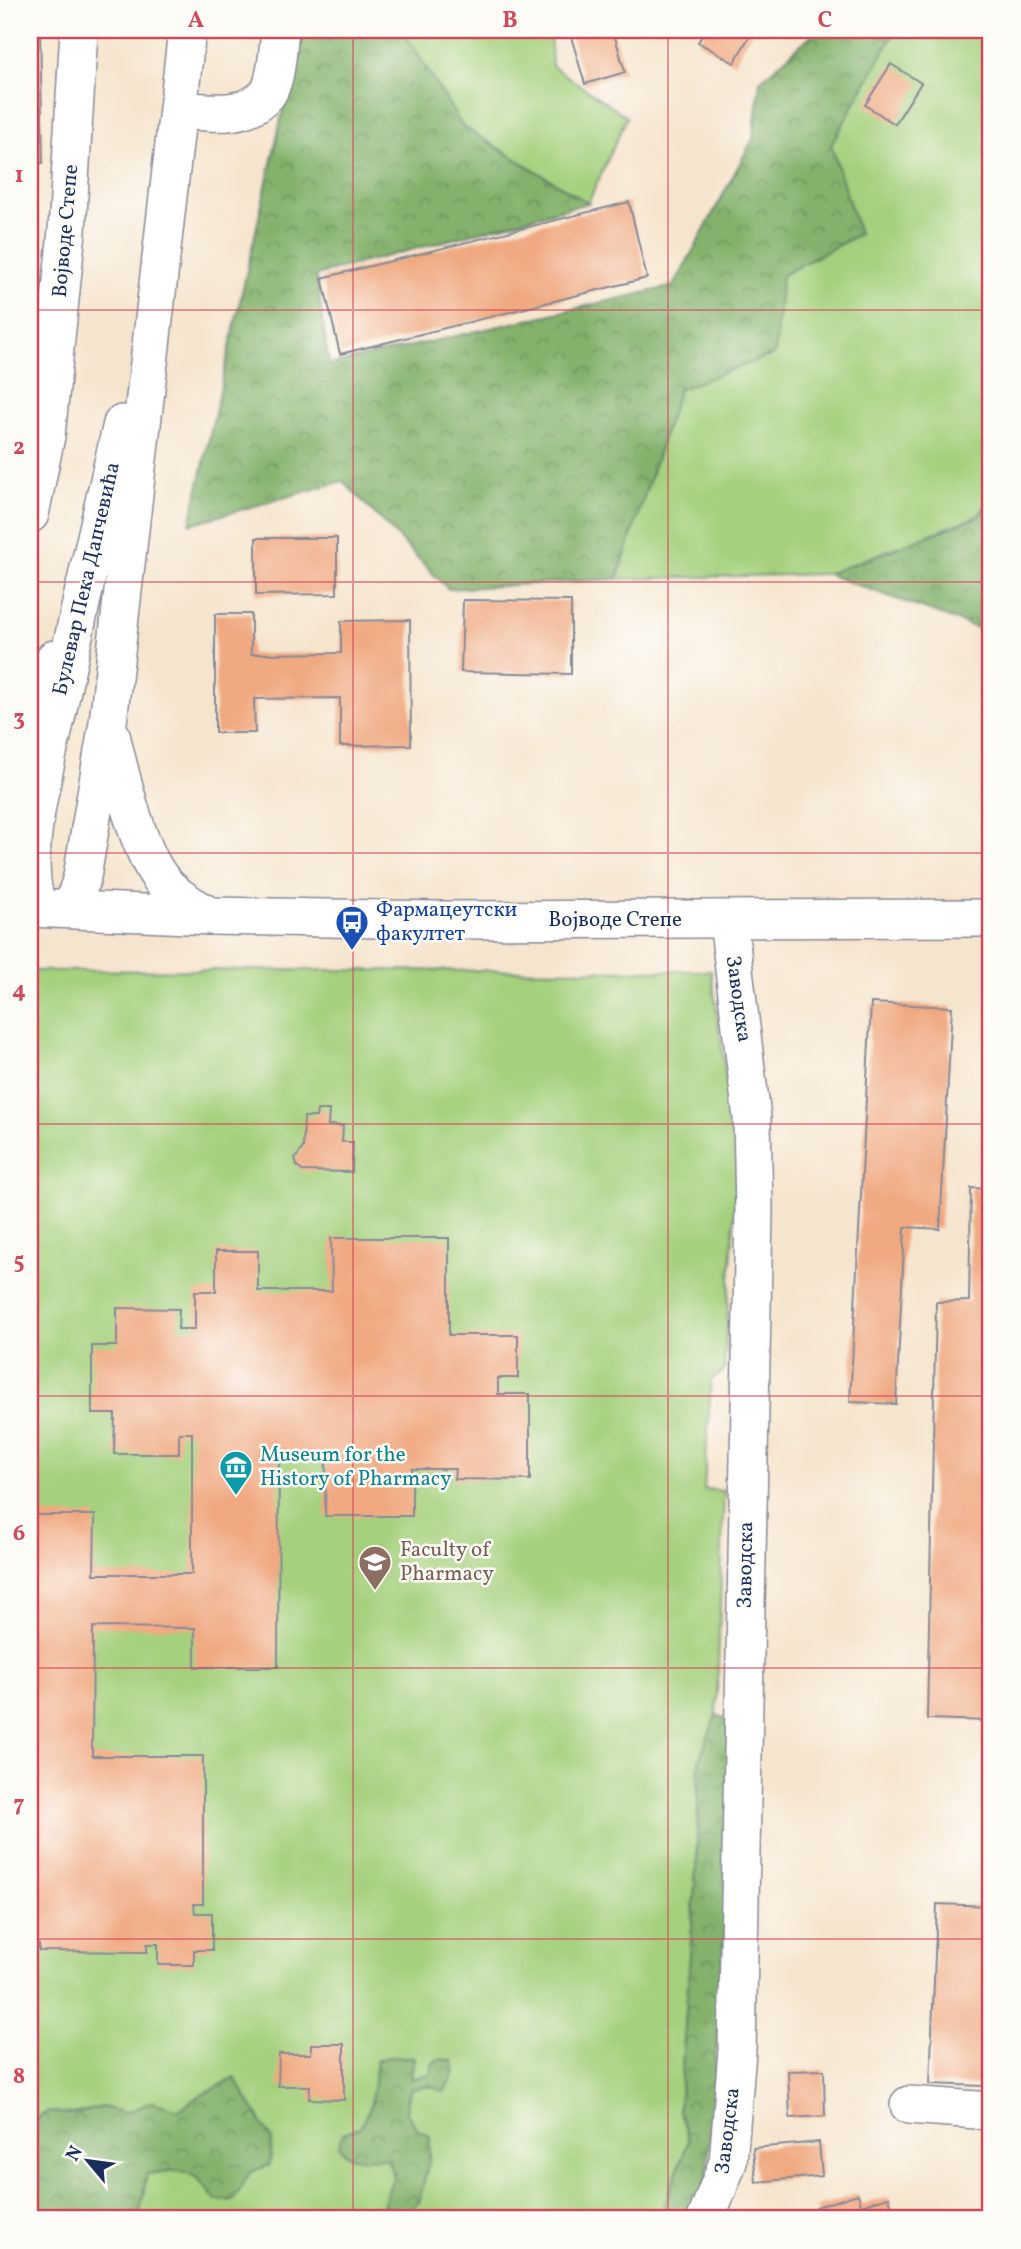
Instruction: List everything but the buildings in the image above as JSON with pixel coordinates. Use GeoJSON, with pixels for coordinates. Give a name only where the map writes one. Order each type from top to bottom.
{"type":"FeatureCollection","features":[{"type":"Feature","properties":{"kind":"street","name":"Војводе Степе"},"geometry":{"type":"LineString","coordinates":[[30,514],[46,436],[67,231],[79,30]]}},
{"type":"Feature","properties":{"kind":"street","name":"Булевар Пека Дапчевића"},"geometry":{"type":"LineString","coordinates":[[163,252],[80,604],[34,823],[31,875],[33,895],[45,908],[75,899],[82,877],[107,722],[163,252],[187,30]]}},
{"type":"Feature","properties":{"kind":"street"},"geometry":{"type":"LineString","coordinates":[[179,110],[213,112],[247,109],[268,93],[276,65],[280,30]]}},
{"type":"Feature","properties":{"kind":"street"},"geometry":{"type":"LineString","coordinates":[[30,711],[80,604]]}},
{"type":"Feature","properties":{"kind":"street"},"geometry":{"type":"LineString","coordinates":[[107,722],[149,859],[161,880],[179,897],[211,916]]}},
{"type":"Feature","properties":{"kind":"street","name":"Војводе Степе"},"geometry":{"type":"LineString","coordinates":[[45,908],[211,916],[437,920],[991,918]]}},
{"type":"Feature","properties":{"kind":"street","name":"Заводска"},"geometry":{"type":"LineString","coordinates":[[713,2216],[728,2162],[737,2051],[754,1211],[752,1118],[728,920]]}},
{"type":"Feature","properties":{"kind":"street"},"geometry":{"type":"LineString","coordinates":[[909,2105],[991,2111]]}},
{"type":"Feature","properties":{"kind":"green space"},"geometry":{"type":"Polygon","coordinates":[[[301,30],[403,30],[462,126],[588,203],[316,275],[329,365],[674,286],[753,139],[760,81],[817,30],[896,30],[831,145],[859,234],[782,275],[775,354],[679,389],[617,579],[448,589],[343,481],[190,524],[301,30]]]}},
{"type":"Feature","properties":{"kind":"green space"},"geometry":{"type":"Polygon","coordinates":[[[403,30],[550,30],[552,66],[627,117],[588,203],[462,126],[403,30]]]}},
{"type":"Feature","properties":{"kind":"green space"},"geometry":{"type":"Polygon","coordinates":[[[896,30],[991,30],[991,497],[978,516],[827,574],[617,579],[679,389],[774,354],[782,275],[859,234],[831,145],[896,30]]]}},
{"type":"Feature","properties":{"kind":"green space"},"geometry":{"type":"Polygon","coordinates":[[[991,497],[991,641],[980,629],[827,574],[978,517],[991,497]]]}},
{"type":"Feature","properties":{"kind":"green space","name":"Faculty of Pharmacy"},"geometry":{"type":"Polygon","coordinates":[[[30,971],[711,971],[738,1159],[724,1371],[711,1380],[704,1489],[724,1491],[717,1694],[716,1715],[699,1761],[697,1857],[679,2109],[689,2140],[659,2218],[64,2219],[81,2214],[123,2217],[147,2174],[160,2172],[179,2171],[194,2176],[216,2200],[257,2116],[235,2078],[199,2096],[179,2110],[152,2102],[125,2113],[102,2107],[74,2114],[48,2112],[30,2121],[30,971]],[[377,2060],[371,2105],[360,2128],[343,2133],[365,2159],[387,2158],[394,2174],[391,2186],[419,2202],[429,2160],[430,2136],[418,2130],[406,2112],[410,2089],[432,2086],[433,2063],[431,2074],[411,2079],[377,2060]]]}},
{"type":"Feature","properties":{"kind":"green space"},"geometry":{"type":"Polygon","coordinates":[[[716,1715],[734,1722],[727,1909],[706,2190],[689,2219],[651,2219],[659,2218],[689,2140],[679,2110],[697,1857],[699,1761],[716,1715]]]}},
{"type":"Feature","properties":{"kind":"green space"},"geometry":{"type":"Polygon","coordinates":[[[388,2057],[414,2057],[411,2079],[430,2074],[433,2063],[438,2059],[452,2060],[455,2072],[444,2092],[432,2086],[410,2089],[406,2112],[418,2130],[430,2136],[429,2160],[419,2202],[403,2215],[383,2206],[394,2174],[387,2158],[365,2159],[346,2155],[339,2146],[343,2133],[360,2127],[371,2105],[377,2060],[388,2057]]]}},
{"type":"Feature","properties":{"kind":"green space"},"geometry":{"type":"Polygon","coordinates":[[[235,2078],[272,2140],[270,2165],[250,2172],[234,2200],[216,2201],[195,2176],[171,2171],[147,2174],[140,2212],[123,2217],[81,2214],[64,2219],[30,2219],[30,2121],[48,2112],[74,2114],[102,2107],[125,2113],[152,2102],[179,2110],[199,2096],[235,2078]]]}},
{"type":"Feature","properties":{"kind":"place","name":"Фармацеутски факултет"},"geometry":{"type":"Point","coordinates":[352,952]}},
{"type":"Feature","properties":{"kind":"place","name":"Museum for the History of Pharmacy"},"geometry":{"type":"Point","coordinates":[236,1497]}},
{"type":"Feature","properties":{"kind":"place","name":"Faculty of Pharmacy"},"geometry":{"type":"Point","coordinates":[375,1592]}}]}
